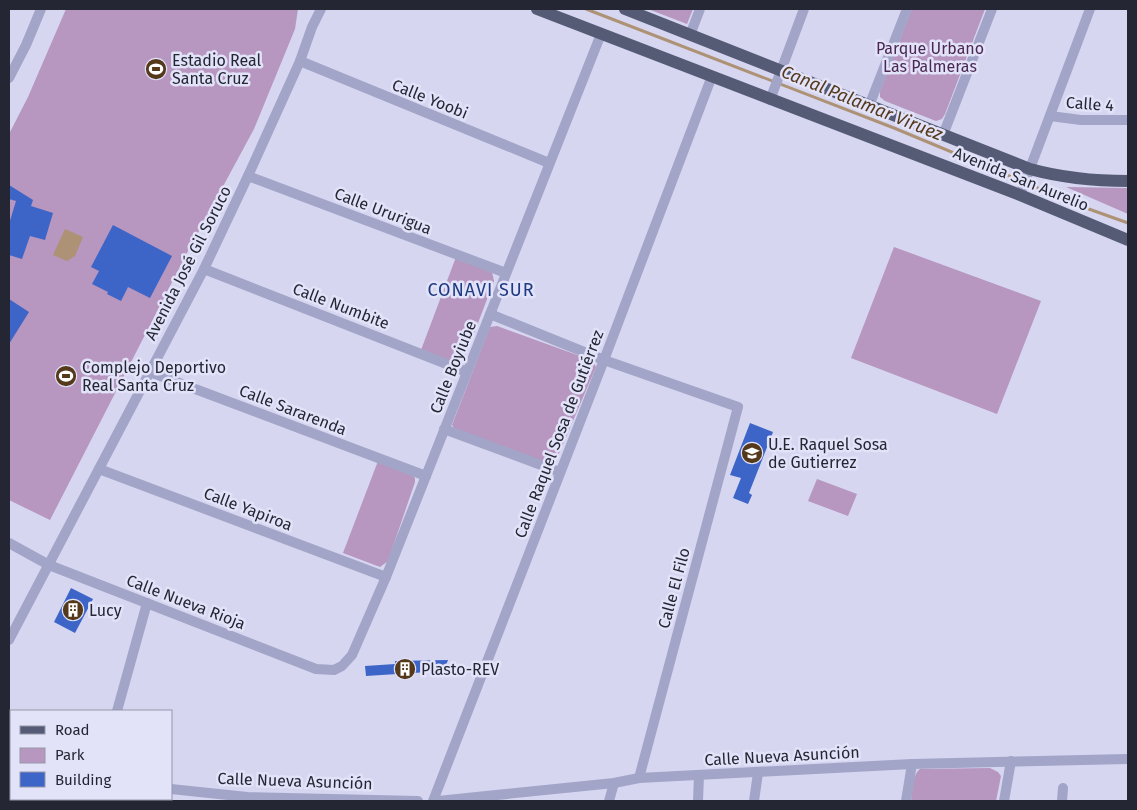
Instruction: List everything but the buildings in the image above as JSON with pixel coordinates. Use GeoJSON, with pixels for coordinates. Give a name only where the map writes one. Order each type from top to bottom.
{"type":"FeatureCollection","features":[{"type":"Feature","properties":{"kind":"main road","name":"Avenida San Aurelio"},"geometry":{"type":"LineString","coordinates":[[537,9],[1021,192],[1128,240]]}},
{"type":"Feature","properties":{"kind":"main road","name":"Avenida San Aurelio"},"geometry":{"type":"LineString","coordinates":[[625,9],[780,74],[870,106],[1029,172],[1086,180],[1128,182]]}},
{"type":"Feature","properties":{"kind":"street"},"geometry":{"type":"LineString","coordinates":[[9,78],[26,45],[41,9]]}},
{"type":"Feature","properties":{"kind":"street","name":"Avenida José Gil Soruco"},"geometry":{"type":"LineString","coordinates":[[312,27],[314,9]]}},
{"type":"Feature","properties":{"kind":"street","name":"Avenida José Gil Soruco"},"geometry":{"type":"LineString","coordinates":[[9,640],[204,269],[300,61],[312,27],[321,9]]}},
{"type":"Feature","properties":{"kind":"street"},"geometry":{"type":"LineString","coordinates":[[690,36],[700,9]]}},
{"type":"Feature","properties":{"kind":"street"},"geometry":{"type":"LineString","coordinates":[[772,97],[804,9]]}},
{"type":"Feature","properties":{"kind":"street"},"geometry":{"type":"LineString","coordinates":[[870,106],[907,9]]}},
{"type":"Feature","properties":{"kind":"street"},"geometry":{"type":"LineString","coordinates":[[943,135],[992,9]]}},
{"type":"Feature","properties":{"kind":"street"},"geometry":{"type":"LineString","coordinates":[[1021,192],[1090,9]]}},
{"type":"Feature","properties":{"kind":"street","name":"Calle Boyiube"},"geometry":{"type":"LineString","coordinates":[[352,655],[386,577],[601,34]]}},
{"type":"Feature","properties":{"kind":"street","name":"Calle Yoobi"},"geometry":{"type":"LineString","coordinates":[[300,61],[549,164]]}},
{"type":"Feature","properties":{"kind":"street","name":"Calle Raquel Sosa de Gutiérrez"},"geometry":{"type":"LineString","coordinates":[[433,801],[712,76]]}},
{"type":"Feature","properties":{"kind":"street","name":"Calle 4"},"geometry":{"type":"LineString","coordinates":[[1050,116],[1081,120],[1128,120]]}},
{"type":"Feature","properties":{"kind":"street","name":"Calle Ururigua"},"geometry":{"type":"LineString","coordinates":[[248,176],[506,273]]}},
{"type":"Feature","properties":{"kind":"street","name":"Calle Numbite"},"geometry":{"type":"LineString","coordinates":[[204,269],[467,372]]}},
{"type":"Feature","properties":{"kind":"street"},"geometry":{"type":"LineString","coordinates":[[490,314],[604,360]]}},
{"type":"Feature","properties":{"kind":"street","name":"Calle El Filo"},"geometry":{"type":"LineString","coordinates":[[604,360],[738,407],[639,778]]}},
{"type":"Feature","properties":{"kind":"street","name":"Calle Sararenda"},"geometry":{"type":"LineString","coordinates":[[150,372],[426,476]]}},
{"type":"Feature","properties":{"kind":"street"},"geometry":{"type":"LineString","coordinates":[[444,429],[560,472]]}},
{"type":"Feature","properties":{"kind":"street","name":"Calle Yapiroa"},"geometry":{"type":"LineString","coordinates":[[99,468],[386,577]]}},
{"type":"Feature","properties":{"kind":"street","name":"Calle Nueva Rioja"},"geometry":{"type":"LineString","coordinates":[[9,543],[49,565],[316,669],[334,670],[342,666],[352,655]]}},
{"type":"Feature","properties":{"kind":"street"},"geometry":{"type":"LineString","coordinates":[[117,710],[147,603]]}},
{"type":"Feature","properties":{"kind":"street","name":"Calle Nueva Asunción"},"geometry":{"type":"LineString","coordinates":[[438,801],[614,783],[639,778],[912,764],[1128,759]]}},
{"type":"Feature","properties":{"kind":"street"},"geometry":{"type":"LineString","coordinates":[[1004,801],[1011,762]]}},
{"type":"Feature","properties":{"kind":"street"},"geometry":{"type":"LineString","coordinates":[[906,801],[912,764]]}},
{"type":"Feature","properties":{"kind":"street"},"geometry":{"type":"LineString","coordinates":[[754,801],[758,773]]}},
{"type":"Feature","properties":{"kind":"street"},"geometry":{"type":"LineString","coordinates":[[698,801],[699,775]]}},
{"type":"Feature","properties":{"kind":"street"},"geometry":{"type":"LineString","coordinates":[[609,801],[614,783]]}},
{"type":"Feature","properties":{"kind":"street","name":"Calle Nueva Asunción"},"geometry":{"type":"LineString","coordinates":[[172,788],[246,799],[418,801]]}},
{"type":"Feature","properties":{"kind":"street"},"geometry":{"type":"LineString","coordinates":[[1062,801],[1063,788]]}},
{"type":"Feature","properties":{"kind":"green space","name":"Complejo Deportivo Real Santa Cruz"},"geometry":{"type":"Polygon","coordinates":[[[66,9],[298,9],[295,29],[254,129],[187,253],[50,520],[9,500],[9,134],[28,97],[66,9]]]}},
{"type":"Feature","properties":{"kind":"green space"},"geometry":{"type":"Polygon","coordinates":[[[648,9],[693,9],[687,24],[648,9]]]}},
{"type":"Feature","properties":{"kind":"green space","name":"Parque Urbano Las Palmeras"},"geometry":{"type":"Polygon","coordinates":[[[912,9],[985,9],[945,114],[942,119],[936,121],[885,101],[880,97],[880,91],[912,9]]]}},
{"type":"Feature","properties":{"kind":"green space"},"geometry":{"type":"Polygon","coordinates":[[[1066,187],[1128,188],[1128,214],[1066,187]]]}},
{"type":"Feature","properties":{"kind":"green space"},"geometry":{"type":"Polygon","coordinates":[[[894,247],[1041,301],[997,414],[851,358],[894,247]]]}},
{"type":"Feature","properties":{"kind":"green space"},"geometry":{"type":"Polygon","coordinates":[[[456,257],[492,272],[494,281],[465,357],[456,362],[444,360],[421,350],[456,257]]]}},
{"type":"Feature","properties":{"kind":"green space"},"geometry":{"type":"Polygon","coordinates":[[[497,326],[591,360],[596,367],[555,463],[551,466],[455,429],[452,425],[490,327],[497,326]]]}},
{"type":"Feature","properties":{"kind":"green space"},"geometry":{"type":"Polygon","coordinates":[[[378,461],[411,474],[415,478],[388,561],[380,567],[343,553],[378,461]]]}},
{"type":"Feature","properties":{"kind":"green space"},"geometry":{"type":"Polygon","coordinates":[[[817,479],[857,494],[848,516],[808,501],[817,479]]]}},
{"type":"Feature","properties":{"kind":"green space"},"geometry":{"type":"Polygon","coordinates":[[[990,768],[1001,776],[996,801],[911,801],[914,779],[920,769],[990,768]]]}},
{"type":"Feature","properties":{"kind":"shaded area"},"geometry":{"type":"Polygon","coordinates":[[[65,229],[83,237],[75,256],[67,261],[53,255],[65,229]]]}},
{"type":"Feature","properties":{"kind":"waterway","name":"Canal Palamar Viruez"},"geometry":{"type":"LineString","coordinates":[[586,9],[894,128],[1086,208],[1128,223]]}},
{"type":"Feature","properties":{"kind":"place","name":"Estadio Real Santa Cruz"},"geometry":{"type":"Point","coordinates":[156,69]}},
{"type":"Feature","properties":{"kind":"place","name":"Complejo Deportivo Real Santa Cruz"},"geometry":{"type":"Point","coordinates":[66,376]}},
{"type":"Feature","properties":{"kind":"place","name":"U.E. Raquel Sosa de Gutierrez"},"geometry":{"type":"Point","coordinates":[752,453]}},
{"type":"Feature","properties":{"kind":"place","name":"Lucy"},"geometry":{"type":"Point","coordinates":[73,610]}},
{"type":"Feature","properties":{"kind":"place","name":"Plasto-REV"},"geometry":{"type":"Point","coordinates":[405,669]}},
{"type":"Feature","properties":{"kind":"district","name":"CONAVI SUR"},"geometry":{"type":"Point","coordinates":[481,290]}}]}
